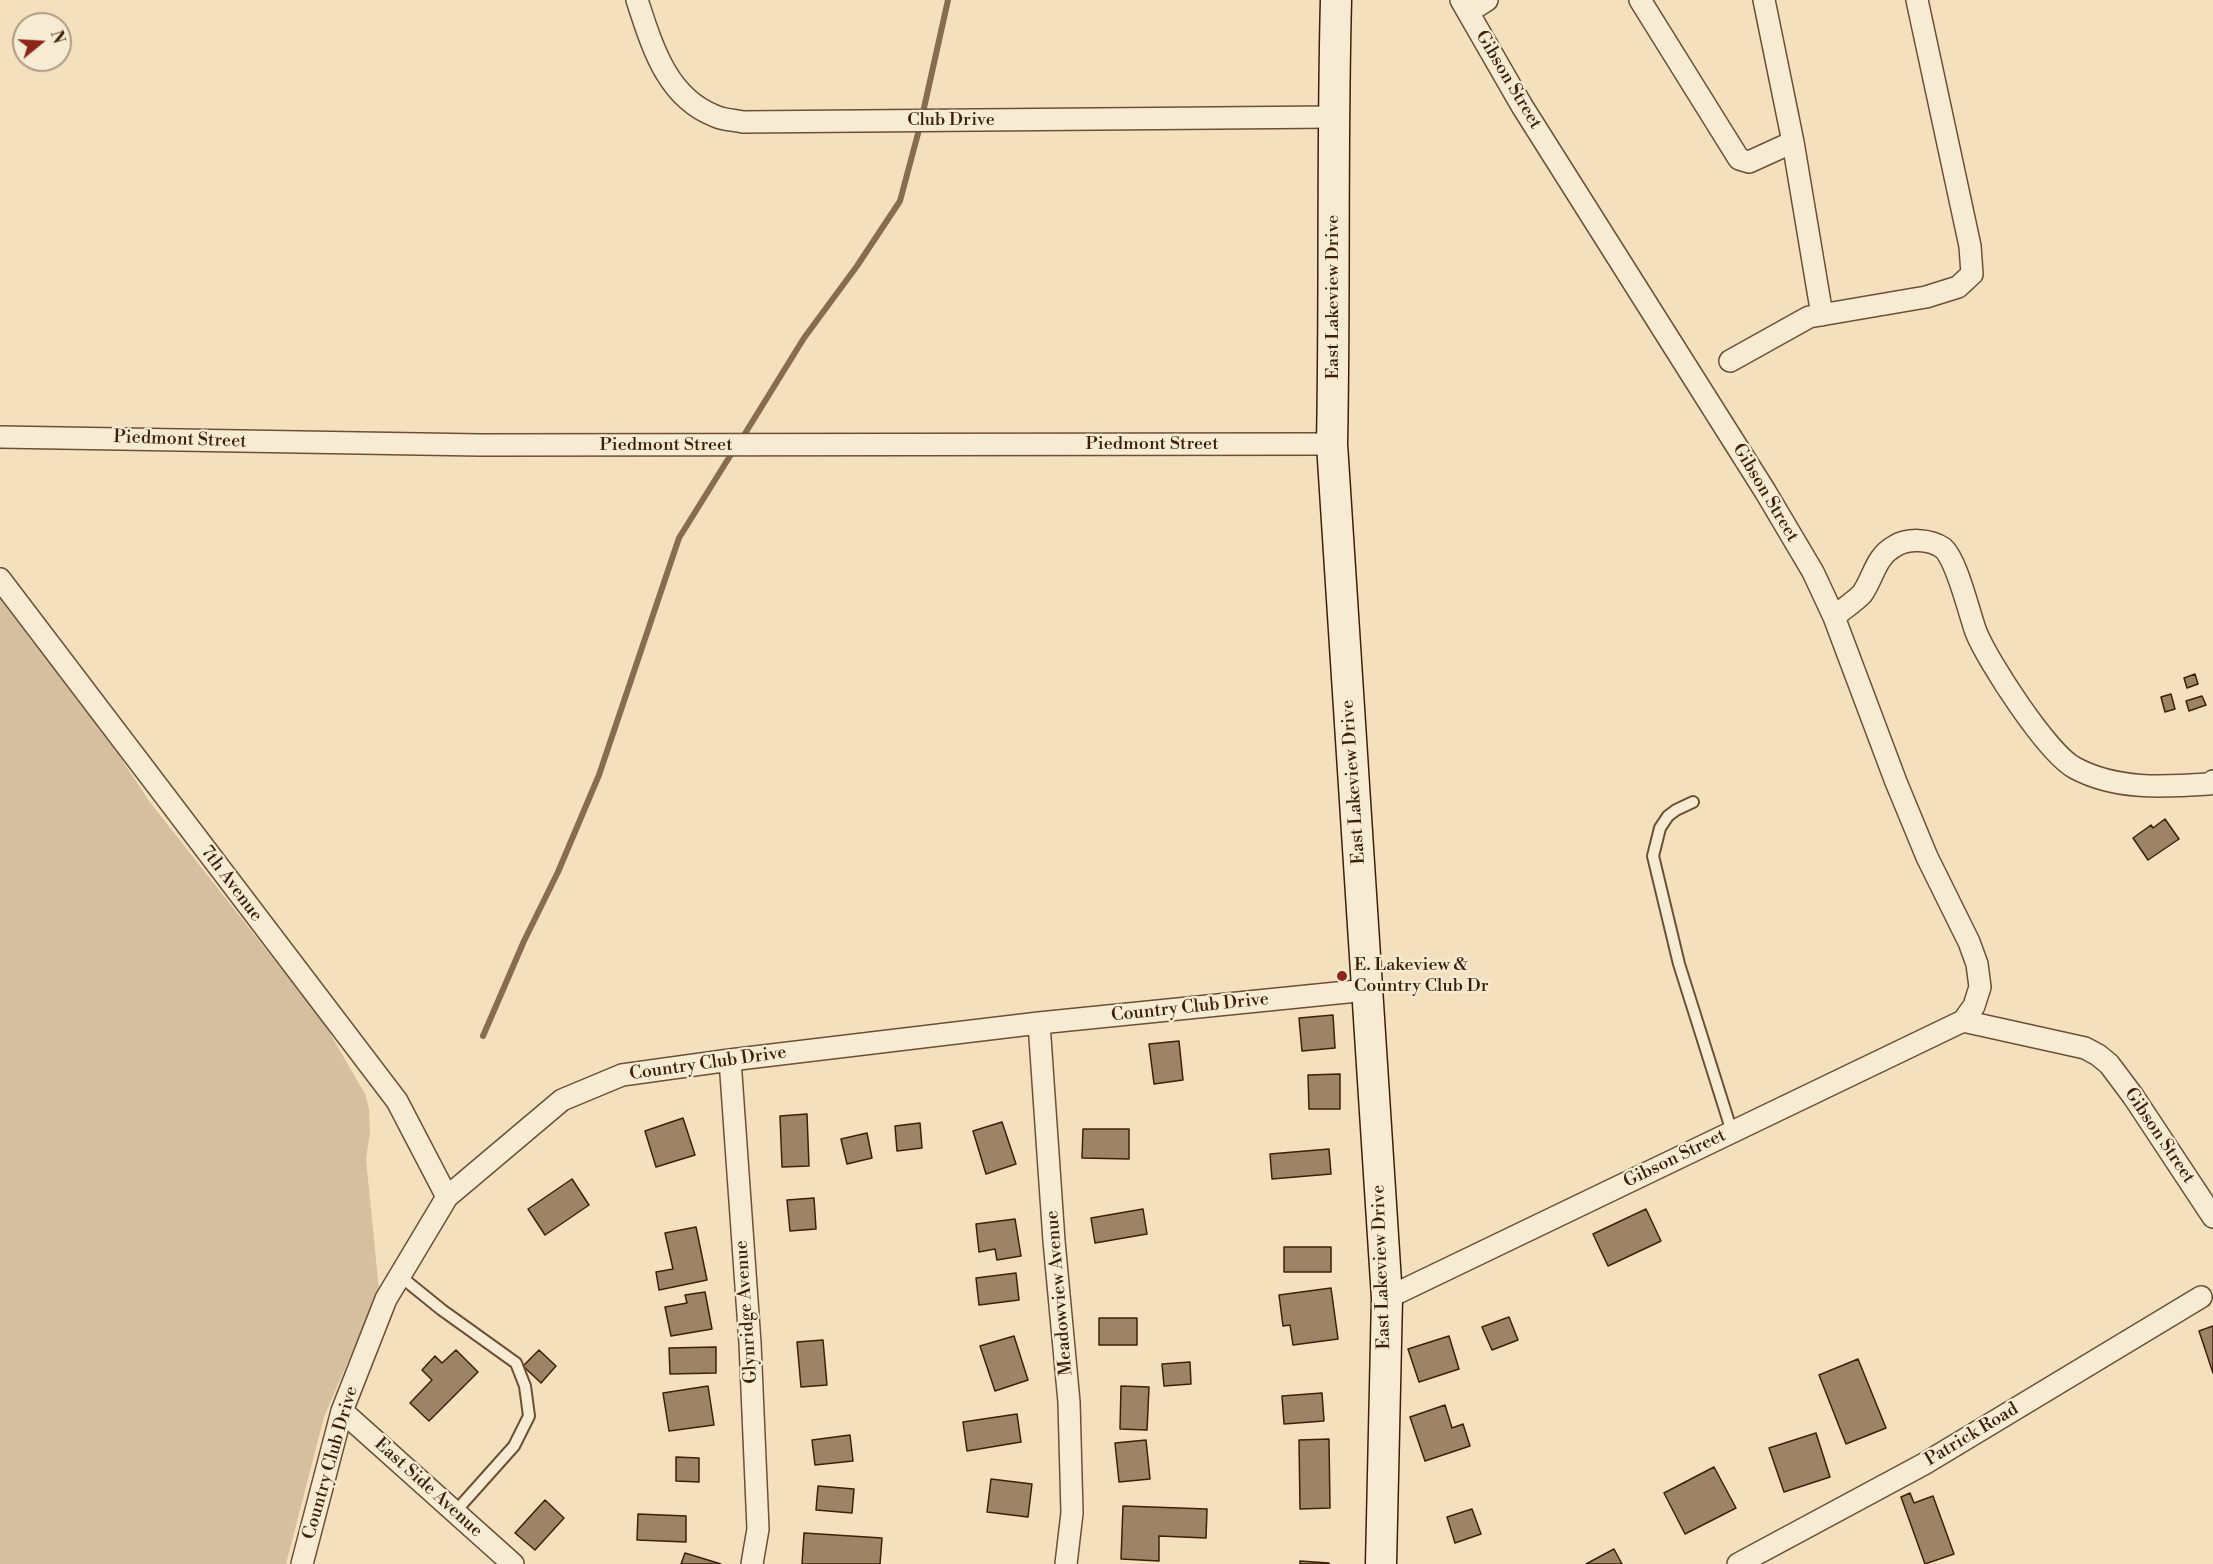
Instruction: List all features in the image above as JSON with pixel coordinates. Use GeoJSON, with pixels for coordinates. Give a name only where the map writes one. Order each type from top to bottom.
{"type":"FeatureCollection","features":[{"type":"Feature","properties":{"kind":"street","name":"Club Drive"},"geometry":{"type":"LineString","coordinates":[[637,0],[657,59],[673,85],[695,105],[715,116],[742,122],[1333,117]]}},
{"type":"Feature","properties":{"kind":"street","name":"East Lakeview Drive"},"geometry":{"type":"LineString","coordinates":[[1336,0],[1333,117],[1335,308],[1332,444],[1387,1298],[1381,1564]]}},
{"type":"Feature","properties":{"kind":"street"},"geometry":{"type":"LineString","coordinates":[[1464,6],[1487,0]]}},
{"type":"Feature","properties":{"kind":"street"},"geometry":{"type":"LineString","coordinates":[[1640,0],[1739,159],[1749,162],[1793,142]]}},
{"type":"Feature","properties":{"kind":"street"},"geometry":{"type":"LineString","coordinates":[[1764,0],[1793,142],[1822,315]]}},
{"type":"Feature","properties":{"kind":"street"},"geometry":{"type":"LineString","coordinates":[[1730,361],[1809,317],[1926,297],[1958,286],[1972,274],[1970,246],[1917,0]]}},
{"type":"Feature","properties":{"kind":"street","name":"Gibson Street"},"geometry":{"type":"LineString","coordinates":[[1387,1298],[1963,1021],[1974,1006],[1980,987],[1977,964],[1969,942],[1927,857],[1896,782],[1834,617],[1813,572],[1765,491],[1522,106],[1464,6]]}},
{"type":"Feature","properties":{"kind":"street","name":"Piedmont Street"},"geometry":{"type":"LineString","coordinates":[[0,437],[480,446],[1332,444]]}},
{"type":"Feature","properties":{"kind":"street"},"geometry":{"type":"LineString","coordinates":[[1834,617],[1862,593],[1879,560],[1895,545],[1913,540],[1931,543],[1944,549],[1956,572],[1977,634],[2012,695],[2048,742],[2073,767],[2120,785],[2174,786],[2209,784],[2213,781]]}},
{"type":"Feature","properties":{"kind":"street","name":"7th Avenue"},"geometry":{"type":"LineString","coordinates":[[0,579],[397,1101],[447,1197]]}},
{"type":"Feature","properties":{"kind":"street","name":"Country Club Drive"},"geometry":{"type":"LineString","coordinates":[[302,1564],[342,1411],[387,1299],[447,1197],[562,1100],[622,1075],[730,1060],[1039,1023],[1366,990]]}},
{"type":"Feature","properties":{"kind":"street","name":"Gibson Street"},"geometry":{"type":"LineString","coordinates":[[1963,1021],[2085,1048],[2098,1055],[2109,1064],[2133,1096],[2213,1217]]}},
{"type":"Feature","properties":{"kind":"street","name":"Meadowview Avenue"},"geometry":{"type":"LineString","coordinates":[[1039,1023],[1054,1241],[1069,1402],[1072,1514],[1066,1564]]}},
{"type":"Feature","properties":{"kind":"street","name":"Glynridge Avenue"},"geometry":{"type":"LineString","coordinates":[[730,1060],[751,1366],[758,1529],[752,1564]]}},
{"type":"Feature","properties":{"kind":"street","name":"Patrick Road"},"geometry":{"type":"LineString","coordinates":[[1738,1564],[1924,1464],[2201,1297]]}},
{"type":"Feature","properties":{"kind":"street","name":"East Side Avenue"},"geometry":{"type":"LineString","coordinates":[[342,1411],[513,1564]]}},
{"type":"Feature","properties":{"kind":"lane"},"geometry":{"type":"LineString","coordinates":[[1693,802],[1668,816],[1660,828],[1653,856],[1679,964],[1732,1132]]}},
{"type":"Feature","properties":{"kind":"lane"},"geometry":{"type":"LineString","coordinates":[[400,1276],[516,1364],[525,1386],[529,1416],[514,1446],[455,1512]]}},
{"type":"Feature","properties":{"kind":"shaded area"},"geometry":{"type":"Polygon","coordinates":[[[0,595],[32,641],[71,682],[149,801],[324,1023],[365,1094],[369,1109],[370,1132],[366,1159],[379,1290],[324,1417],[286,1564],[0,1564],[0,595]]]}},
{"type":"Feature","properties":{"kind":"building"},"geometry":{"type":"Polygon","coordinates":[[[2195,674],[2198,684],[2187,688],[2184,678],[2195,674]]]}},
{"type":"Feature","properties":{"kind":"building"},"geometry":{"type":"Polygon","coordinates":[[[2171,694],[2175,709],[2165,712],[2161,697],[2171,694]]]}},
{"type":"Feature","properties":{"kind":"building"},"geometry":{"type":"Polygon","coordinates":[[[2202,696],[2206,705],[2189,711],[2186,701],[2202,696]]]}},
{"type":"Feature","properties":{"kind":"building"},"geometry":{"type":"Polygon","coordinates":[[[2165,819],[2179,839],[2148,860],[2133,838],[2151,825],[2153,828],[2165,819]]]}},
{"type":"Feature","properties":{"kind":"building"},"geometry":{"type":"Polygon","coordinates":[[[1333,1015],[1335,1048],[1302,1051],[1299,1018],[1333,1015]]]}},
{"type":"Feature","properties":{"kind":"building"},"geometry":{"type":"Polygon","coordinates":[[[1179,1041],[1183,1080],[1154,1084],[1149,1044],[1179,1041]]]}},
{"type":"Feature","properties":{"kind":"building"},"geometry":{"type":"Polygon","coordinates":[[[1340,1074],[1340,1109],[1309,1109],[1308,1075],[1340,1074]]]}},
{"type":"Feature","properties":{"kind":"building"},"geometry":{"type":"Polygon","coordinates":[[[807,1114],[809,1166],[782,1167],[780,1116],[807,1114]]]}},
{"type":"Feature","properties":{"kind":"building"},"geometry":{"type":"Polygon","coordinates":[[[683,1118],[695,1155],[656,1167],[645,1131],[683,1118]]]}},
{"type":"Feature","properties":{"kind":"building"},"geometry":{"type":"Polygon","coordinates":[[[1002,1122],[1016,1164],[986,1174],[973,1131],[1002,1122]]]}},
{"type":"Feature","properties":{"kind":"building"},"geometry":{"type":"Polygon","coordinates":[[[920,1123],[922,1148],[897,1151],[895,1126],[920,1123]]]}},
{"type":"Feature","properties":{"kind":"building"},"geometry":{"type":"Polygon","coordinates":[[[1083,1129],[1129,1129],[1129,1159],[1082,1158],[1083,1129]]]}},
{"type":"Feature","properties":{"kind":"building"},"geometry":{"type":"Polygon","coordinates":[[[867,1133],[872,1158],[847,1164],[841,1139],[867,1133]]]}},
{"type":"Feature","properties":{"kind":"building"},"geometry":{"type":"Polygon","coordinates":[[[1329,1149],[1331,1174],[1272,1179],[1270,1154],[1329,1149]]]}},
{"type":"Feature","properties":{"kind":"building"},"geometry":{"type":"Polygon","coordinates":[[[572,1179],[589,1205],[545,1235],[528,1209],[572,1179]]]}},
{"type":"Feature","properties":{"kind":"building"},"geometry":{"type":"Polygon","coordinates":[[[814,1198],[816,1229],[790,1231],[787,1200],[814,1198]]]}},
{"type":"Feature","properties":{"kind":"building"},"geometry":{"type":"Polygon","coordinates":[[[1143,1209],[1147,1234],[1095,1243],[1091,1218],[1143,1209]]]}},
{"type":"Feature","properties":{"kind":"building"},"geometry":{"type":"Polygon","coordinates":[[[1646,1209],[1661,1241],[1608,1266],[1593,1234],[1646,1209]]]}},
{"type":"Feature","properties":{"kind":"building"},"geometry":{"type":"Polygon","coordinates":[[[1015,1219],[1021,1256],[997,1260],[995,1249],[979,1252],[976,1224],[1015,1219]]]}},
{"type":"Feature","properties":{"kind":"building"},"geometry":{"type":"Polygon","coordinates":[[[696,1227],[707,1280],[659,1290],[656,1272],[673,1269],[665,1233],[696,1227]]]}},
{"type":"Feature","properties":{"kind":"building"},"geometry":{"type":"Polygon","coordinates":[[[1284,1247],[1331,1247],[1331,1272],[1284,1272],[1284,1247]]]}},
{"type":"Feature","properties":{"kind":"building"},"geometry":{"type":"Polygon","coordinates":[[[1016,1273],[1019,1300],[979,1305],[976,1278],[1016,1273]]]}},
{"type":"Feature","properties":{"kind":"building"},"geometry":{"type":"Polygon","coordinates":[[[1331,1288],[1338,1339],[1293,1345],[1290,1325],[1283,1326],[1279,1295],[1331,1288]]]}},
{"type":"Feature","properties":{"kind":"building"},"geometry":{"type":"Polygon","coordinates":[[[705,1292],[712,1329],[671,1336],[665,1307],[687,1303],[685,1295],[705,1292]]]}},
{"type":"Feature","properties":{"kind":"building"},"geometry":{"type":"Polygon","coordinates":[[[1509,1317],[1518,1340],[1492,1350],[1482,1327],[1509,1317]]]}},
{"type":"Feature","properties":{"kind":"building"},"geometry":{"type":"Polygon","coordinates":[[[1099,1318],[1137,1318],[1137,1345],[1099,1345],[1099,1318]]]}},
{"type":"Feature","properties":{"kind":"building"},"geometry":{"type":"Polygon","coordinates":[[[2213,1326],[2213,1373],[2199,1331],[2213,1326]]]}},
{"type":"Feature","properties":{"kind":"building"},"geometry":{"type":"Polygon","coordinates":[[[1014,1336],[1028,1380],[995,1391],[980,1346],[1014,1336]]]}},
{"type":"Feature","properties":{"kind":"building"},"geometry":{"type":"Polygon","coordinates":[[[1449,1336],[1459,1369],[1419,1382],[1408,1349],[1449,1336]]]}},
{"type":"Feature","properties":{"kind":"building"},"geometry":{"type":"Polygon","coordinates":[[[823,1340],[827,1385],[801,1387],[797,1342],[823,1340]]]}},
{"type":"Feature","properties":{"kind":"building"},"geometry":{"type":"Polygon","coordinates":[[[716,1347],[716,1373],[670,1374],[669,1348],[716,1347]]]}},
{"type":"Feature","properties":{"kind":"building"},"geometry":{"type":"Polygon","coordinates":[[[456,1350],[478,1372],[429,1421],[410,1403],[432,1380],[422,1370],[435,1356],[442,1363],[456,1350]]]}},
{"type":"Feature","properties":{"kind":"building"},"geometry":{"type":"Polygon","coordinates":[[[539,1350],[556,1366],[541,1383],[523,1366],[539,1350]]]}},
{"type":"Feature","properties":{"kind":"building"},"geometry":{"type":"Polygon","coordinates":[[[1858,1359],[1886,1428],[1846,1444],[1819,1375],[1858,1359]]]}},
{"type":"Feature","properties":{"kind":"building"},"geometry":{"type":"Polygon","coordinates":[[[1190,1362],[1191,1384],[1164,1386],[1162,1364],[1190,1362]]]}},
{"type":"Feature","properties":{"kind":"building"},"geometry":{"type":"Polygon","coordinates":[[[708,1386],[714,1425],[669,1431],[663,1393],[708,1386]]]}},
{"type":"Feature","properties":{"kind":"building"},"geometry":{"type":"Polygon","coordinates":[[[1121,1386],[1149,1387],[1147,1430],[1120,1429],[1121,1386]]]}},
{"type":"Feature","properties":{"kind":"building"},"geometry":{"type":"Polygon","coordinates":[[[1322,1393],[1324,1421],[1284,1424],[1282,1396],[1322,1393]]]}},
{"type":"Feature","properties":{"kind":"building"},"geometry":{"type":"Polygon","coordinates":[[[1445,1405],[1452,1428],[1463,1424],[1470,1446],[1425,1461],[1410,1417],[1445,1405]]]}},
{"type":"Feature","properties":{"kind":"building"},"geometry":{"type":"Polygon","coordinates":[[[1017,1414],[1021,1442],[967,1451],[963,1422],[1017,1414]]]}},
{"type":"Feature","properties":{"kind":"building"},"geometry":{"type":"Polygon","coordinates":[[[1816,1433],[1830,1477],[1784,1492],[1769,1448],[1816,1433]]]}},
{"type":"Feature","properties":{"kind":"building"},"geometry":{"type":"Polygon","coordinates":[[[850,1435],[853,1461],[815,1465],[812,1440],[850,1435]]]}},
{"type":"Feature","properties":{"kind":"building"},"geometry":{"type":"Polygon","coordinates":[[[1329,1439],[1330,1508],[1300,1509],[1299,1440],[1329,1439]]]}},
{"type":"Feature","properties":{"kind":"building"},"geometry":{"type":"Polygon","coordinates":[[[1146,1440],[1150,1479],[1119,1482],[1115,1443],[1146,1440]]]}},
{"type":"Feature","properties":{"kind":"building"},"geometry":{"type":"Polygon","coordinates":[[[676,1457],[699,1458],[699,1482],[676,1481],[676,1457]]]}},
{"type":"Feature","properties":{"kind":"building"},"geometry":{"type":"Polygon","coordinates":[[[1714,1467],[1736,1508],[1685,1534],[1664,1493],[1714,1467]]]}},
{"type":"Feature","properties":{"kind":"building"},"geometry":{"type":"Polygon","coordinates":[[[991,1479],[1032,1484],[1028,1517],[987,1512],[991,1479]]]}},
{"type":"Feature","properties":{"kind":"building"},"geometry":{"type":"Polygon","coordinates":[[[818,1486],[854,1489],[852,1513],[816,1510],[818,1486]]]}},
{"type":"Feature","properties":{"kind":"building"},"geometry":{"type":"Polygon","coordinates":[[[1910,1493],[1914,1503],[1933,1496],[1954,1554],[1925,1564],[1901,1497],[1910,1493]]]}},
{"type":"Feature","properties":{"kind":"building"},"geometry":{"type":"Polygon","coordinates":[[[545,1500],[564,1518],[535,1550],[515,1533],[545,1500]]]}},
{"type":"Feature","properties":{"kind":"building"},"geometry":{"type":"Polygon","coordinates":[[[1123,1506],[1207,1509],[1206,1538],[1159,1536],[1159,1561],[1121,1559],[1123,1506]]]}},
{"type":"Feature","properties":{"kind":"building"},"geometry":{"type":"Polygon","coordinates":[[[1472,1509],[1481,1534],[1455,1543],[1447,1517],[1472,1509]]]}},
{"type":"Feature","properties":{"kind":"building"},"geometry":{"type":"Polygon","coordinates":[[[638,1514],[686,1516],[686,1542],[637,1540],[638,1514]]]}},
{"type":"Feature","properties":{"kind":"building"},"geometry":{"type":"Polygon","coordinates":[[[804,1533],[882,1538],[880,1564],[802,1564],[804,1533]]]}},
{"type":"Feature","properties":{"kind":"building"},"geometry":{"type":"Polygon","coordinates":[[[1614,1549],[1622,1564],[1586,1564],[1614,1549]]]}},
{"type":"Feature","properties":{"kind":"building"},"geometry":{"type":"Polygon","coordinates":[[[685,1553],[721,1564],[681,1564],[685,1553]]]}},
{"type":"Feature","properties":{"kind":"building"},"geometry":{"type":"Polygon","coordinates":[[[1300,1561],[1329,1563],[1329,1564],[1300,1564],[1300,1561]]]}},
{"type":"Feature","properties":{"kind":"waterway"},"geometry":{"type":"LineString","coordinates":[[741,440],[804,338],[857,266],[900,201],[920,126],[948,0]]}},
{"type":"Feature","properties":{"kind":"waterway"},"geometry":{"type":"LineString","coordinates":[[483,1036],[524,941],[558,872],[599,775],[679,538],[735,448]]}},
{"type":"Feature","properties":{"kind":"place","name":"E. Lakeview & Country Club Dr"},"geometry":{"type":"Point","coordinates":[1342,976]}}]}
